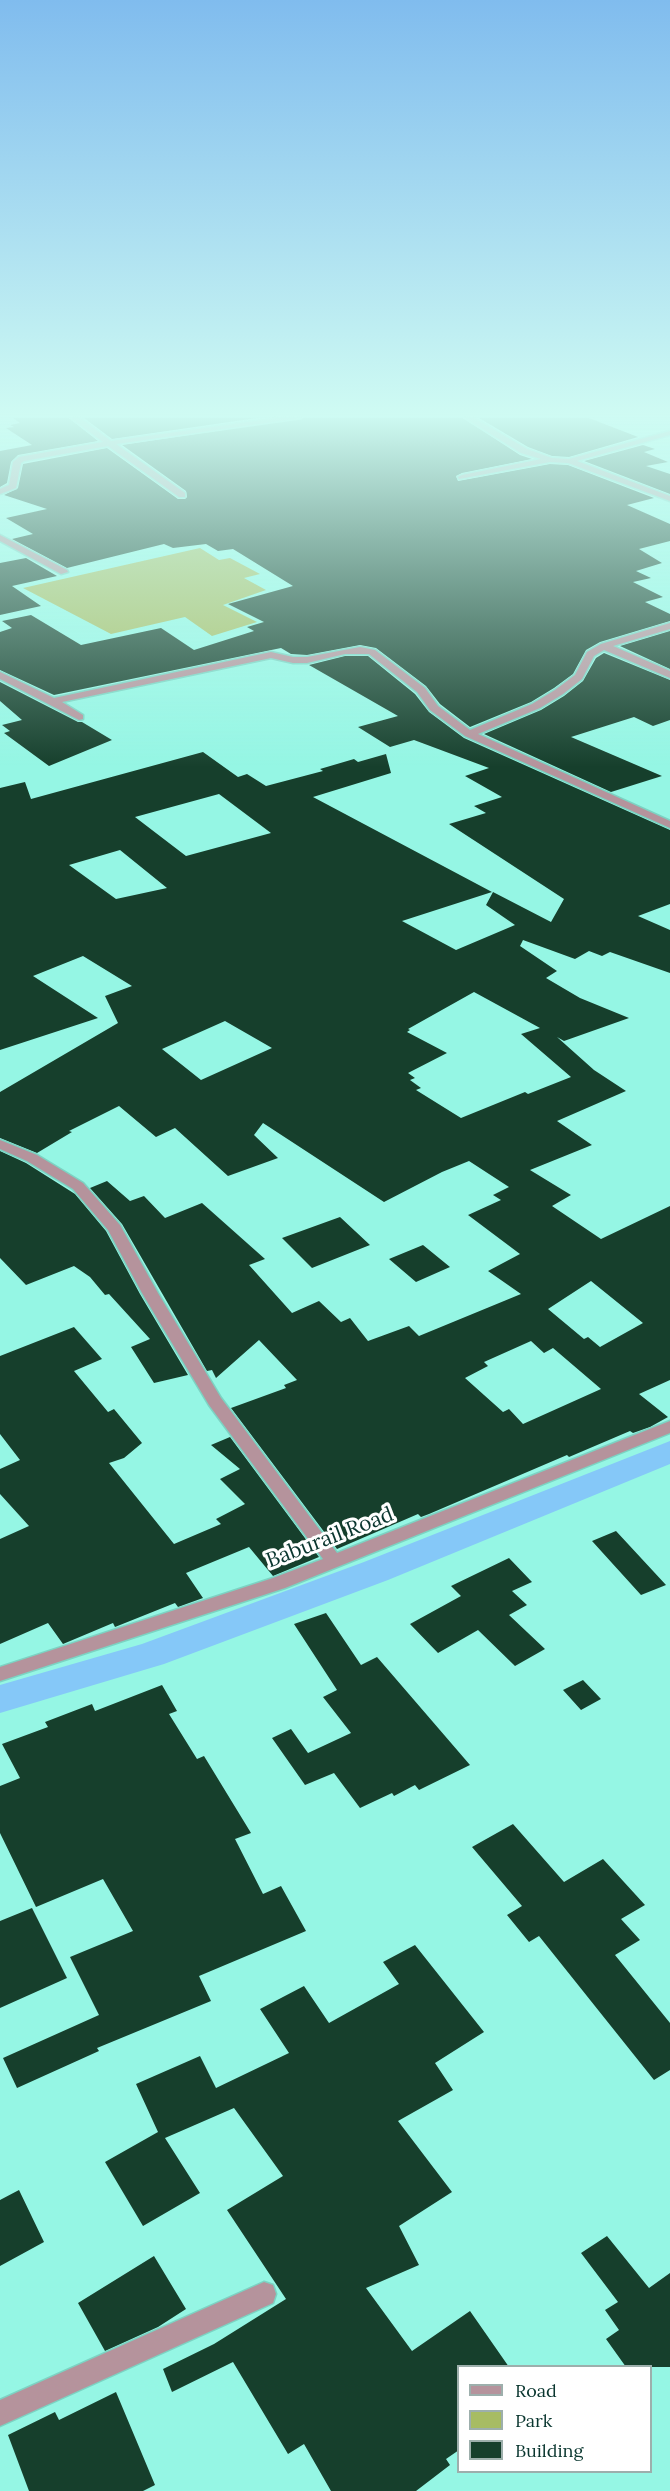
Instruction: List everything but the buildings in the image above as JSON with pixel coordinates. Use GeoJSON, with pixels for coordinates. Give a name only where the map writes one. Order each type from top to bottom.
{"type":"FeatureCollection","features":[{"type":"Feature","properties":{"kind":"street"},"geometry":{"type":"LineString","coordinates":[[0,538],[64,572]]}},
{"type":"Feature","properties":{"kind":"street"},"geometry":{"type":"LineString","coordinates":[[470,734],[536,706],[559,692],[579,677],[590,654],[604,646],[670,626]]}},
{"type":"Feature","properties":{"kind":"street"},"geometry":{"type":"LineString","coordinates":[[604,646],[670,675]]}},
{"type":"Feature","properties":{"kind":"street"},"geometry":{"type":"LineString","coordinates":[[53,700],[271,655],[308,660],[345,651],[372,652],[421,690],[434,708],[470,734],[670,825]]}},
{"type":"Feature","properties":{"kind":"street"},"geometry":{"type":"LineString","coordinates":[[0,675],[53,700],[79,717]]}},
{"type":"Feature","properties":{"kind":"street"},"geometry":{"type":"LineString","coordinates":[[0,1144],[32,1158],[78,1186],[115,1228],[150,1293],[215,1401],[334,1562]]}},
{"type":"Feature","properties":{"kind":"street","name":"Baburail Road"},"geometry":{"type":"LineString","coordinates":[[0,1674],[279,1583],[670,1427]]}},
{"type":"Feature","properties":{"kind":"street"},"geometry":{"type":"LineString","coordinates":[[0,2413],[264,2294]]}},
{"type":"Feature","properties":{"kind":"green space"},"geometry":{"type":"Polygon","coordinates":[[[200,548],[219,560],[230,558],[260,574],[244,578],[266,590],[223,605],[257,622],[212,636],[185,617],[111,634],[23,588],[200,548]]]}},
{"type":"Feature","properties":{"kind":"waterway"},"geometry":{"type":"LineString","coordinates":[[0,1699],[151,1655],[376,1571],[670,1452]]}}]}
